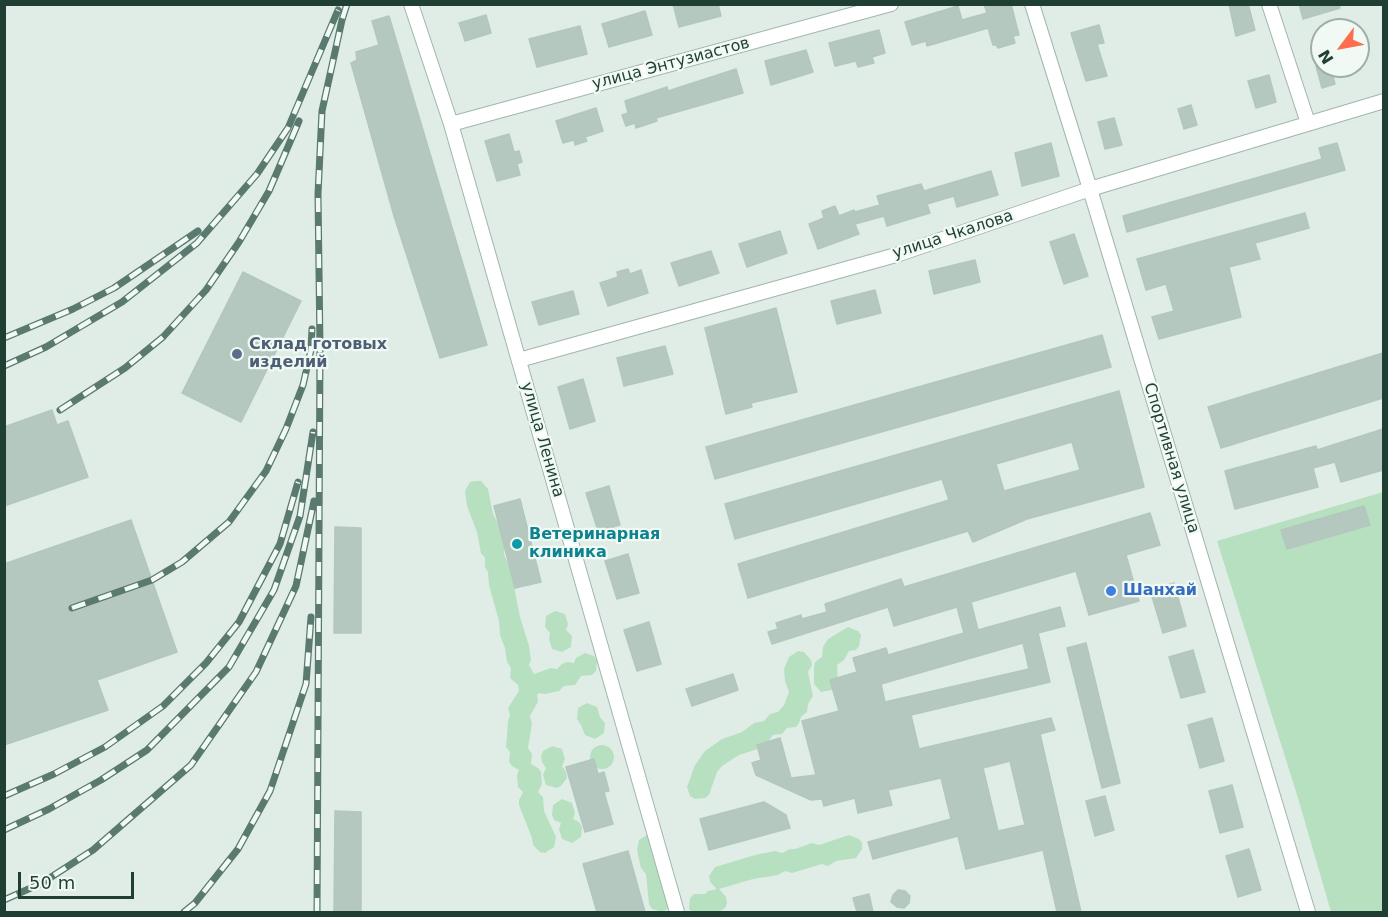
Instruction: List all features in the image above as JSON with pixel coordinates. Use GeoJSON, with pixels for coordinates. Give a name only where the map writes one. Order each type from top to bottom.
{"type":"FeatureCollection","features":[{"type":"Feature","properties":{"kind":"street","name":"улица Ленина"},"geometry":{"type":"LineString","coordinates":[[411,4],[451,124],[677,912]]}},
{"type":"Feature","properties":{"kind":"street","name":"улица Энтузиастов"},"geometry":{"type":"LineString","coordinates":[[451,124],[891,4]]}},
{"type":"Feature","properties":{"kind":"street","name":"Спортивная улица"},"geometry":{"type":"LineString","coordinates":[[1032,4],[1308,912]]}},
{"type":"Feature","properties":{"kind":"street"},"geometry":{"type":"LineString","coordinates":[[1269,4],[1308,123]]}},
{"type":"Feature","properties":{"kind":"street","name":"улица Чкалова"},"geometry":{"type":"LineString","coordinates":[[519,360],[896,255],[1090,189],[1383,101]]}},
{"type":"Feature","properties":{"kind":"green space"},"geometry":{"type":"Polygon","coordinates":[[[481,481],[488,489],[493,514],[501,529],[505,545],[504,554],[511,571],[520,617],[529,646],[531,660],[529,665],[534,674],[551,668],[557,669],[567,662],[574,663],[576,658],[585,653],[594,656],[597,661],[596,671],[592,675],[581,676],[575,685],[564,686],[559,691],[539,693],[538,702],[530,716],[532,724],[528,748],[532,754],[531,764],[541,772],[542,784],[538,792],[543,797],[544,811],[556,837],[554,847],[545,853],[540,852],[533,845],[519,805],[523,792],[518,787],[519,770],[509,762],[510,752],[506,747],[510,715],[508,708],[519,691],[518,685],[510,678],[511,668],[507,662],[500,635],[485,558],[481,553],[477,532],[467,506],[465,491],[470,482],[481,481]]]}},
{"type":"Feature","properties":{"kind":"green space"},"geometry":{"type":"Polygon","coordinates":[[[1383,492],[1383,912],[1331,912],[1298,798],[1217,541],[1383,492]]]}},
{"type":"Feature","properties":{"kind":"green space"},"geometry":{"type":"Polygon","coordinates":[[[555,611],[565,614],[568,624],[566,630],[572,636],[571,647],[562,652],[552,649],[550,633],[545,627],[546,616],[555,611]]]}},
{"type":"Feature","properties":{"kind":"green space"},"geometry":{"type":"Polygon","coordinates":[[[848,627],[858,631],[861,635],[859,646],[856,650],[849,651],[844,660],[837,665],[836,687],[821,692],[814,684],[815,662],[822,657],[823,647],[828,639],[848,627]]]}},
{"type":"Feature","properties":{"kind":"green space"},"geometry":{"type":"Polygon","coordinates":[[[798,651],[804,652],[811,660],[812,665],[808,672],[813,696],[808,704],[807,712],[801,717],[799,723],[796,727],[787,728],[782,734],[773,735],[758,749],[739,755],[722,766],[717,772],[709,795],[705,798],[695,799],[690,796],[687,787],[695,765],[705,751],[722,739],[742,732],[754,723],[764,721],[784,705],[789,692],[784,669],[789,657],[798,651]]]}},
{"type":"Feature","properties":{"kind":"green space"},"geometry":{"type":"Polygon","coordinates":[[[587,703],[597,707],[605,723],[604,733],[595,739],[585,735],[577,719],[578,708],[587,703]]]}},
{"type":"Feature","properties":{"kind":"green space"},"geometry":{"type":"Polygon","coordinates":[[[602,745],[607,746],[613,752],[613,762],[607,768],[602,769],[597,768],[591,762],[590,757],[591,752],[597,746],[602,745]]]}},
{"type":"Feature","properties":{"kind":"green space"},"geometry":{"type":"Polygon","coordinates":[[[552,746],[562,749],[565,759],[562,766],[567,778],[561,786],[556,788],[546,785],[543,775],[546,768],[541,756],[543,751],[552,746]]]}},
{"type":"Feature","properties":{"kind":"green space"},"geometry":{"type":"Polygon","coordinates":[[[562,799],[572,803],[575,813],[573,819],[582,827],[581,837],[572,843],[562,839],[559,829],[561,823],[554,820],[552,815],[553,805],[562,799]]]}},
{"type":"Feature","properties":{"kind":"green space"},"geometry":{"type":"Polygon","coordinates":[[[647,835],[653,835],[671,907],[662,912],[652,909],[649,904],[646,874],[641,868],[637,850],[639,840],[647,835]]]}},
{"type":"Feature","properties":{"kind":"green space"},"geometry":{"type":"Polygon","coordinates":[[[849,835],[859,839],[862,843],[862,849],[856,858],[836,861],[828,866],[822,864],[792,873],[785,871],[778,875],[753,879],[719,889],[726,897],[727,903],[725,908],[718,912],[692,912],[689,909],[690,898],[694,894],[705,894],[717,889],[710,882],[709,876],[715,867],[755,855],[775,851],[782,853],[812,843],[819,845],[849,835]]]}},
{"type":"Feature","properties":{"kind":"building"},"geometry":{"type":"Polygon","coordinates":[[[673,4],[718,4],[721,16],[679,27],[673,4]]]}},
{"type":"Feature","properties":{"kind":"building"},"geometry":{"type":"Polygon","coordinates":[[[984,4],[1011,4],[1019,35],[1013,36],[1015,43],[998,48],[993,45],[988,28],[927,46],[926,41],[912,45],[905,22],[958,6],[962,20],[987,13],[984,4]]]}},
{"type":"Feature","properties":{"kind":"building"},"geometry":{"type":"Polygon","coordinates":[[[1229,4],[1248,4],[1255,30],[1236,36],[1229,4]]]}},
{"type":"Feature","properties":{"kind":"building"},"geometry":{"type":"Polygon","coordinates":[[[1299,4],[1339,4],[1340,8],[1303,19],[1299,4]]]}},
{"type":"Feature","properties":{"kind":"building"},"geometry":{"type":"Polygon","coordinates":[[[645,11],[652,35],[609,47],[602,24],[645,11]]]}},
{"type":"Feature","properties":{"kind":"building"},"geometry":{"type":"Polygon","coordinates":[[[486,15],[491,33],[465,41],[459,23],[486,15]]]}},
{"type":"Feature","properties":{"kind":"building"},"geometry":{"type":"Polygon","coordinates":[[[389,16],[487,345],[440,358],[394,216],[351,63],[357,60],[356,52],[379,45],[372,21],[389,16]]]}},
{"type":"Feature","properties":{"kind":"building"},"geometry":{"type":"Polygon","coordinates":[[[1099,25],[1104,43],[1097,44],[1107,76],[1086,81],[1071,33],[1099,25]]]}},
{"type":"Feature","properties":{"kind":"building"},"geometry":{"type":"Polygon","coordinates":[[[580,26],[587,54],[537,67],[529,39],[580,26]]]}},
{"type":"Feature","properties":{"kind":"building"},"geometry":{"type":"Polygon","coordinates":[[[879,30],[885,53],[872,57],[874,63],[858,67],[856,61],[835,66],[829,43],[879,30]]]}},
{"type":"Feature","properties":{"kind":"building"},"geometry":{"type":"Polygon","coordinates":[[[806,50],[813,72],[771,85],[765,61],[806,50]]]}},
{"type":"Feature","properties":{"kind":"building"},"geometry":{"type":"Polygon","coordinates":[[[736,69],[743,93],[656,118],[657,121],[636,128],[635,123],[626,126],[622,115],[628,113],[625,101],[667,87],[668,91],[736,69]]]}},
{"type":"Feature","properties":{"kind":"building"},"geometry":{"type":"Polygon","coordinates":[[[1269,75],[1276,102],[1256,108],[1248,81],[1269,75]]]}},
{"type":"Feature","properties":{"kind":"building"},"geometry":{"type":"Polygon","coordinates":[[[1319,78],[1333,78],[1335,84],[1322,88],[1319,78]]]}},
{"type":"Feature","properties":{"kind":"building"},"geometry":{"type":"Polygon","coordinates":[[[1191,105],[1197,125],[1184,129],[1178,109],[1191,105]]]}},
{"type":"Feature","properties":{"kind":"building"},"geometry":{"type":"Polygon","coordinates":[[[596,108],[603,131],[585,137],[587,141],[575,145],[574,140],[563,143],[556,121],[596,108]]]}},
{"type":"Feature","properties":{"kind":"building"},"geometry":{"type":"Polygon","coordinates":[[[1114,118],[1122,145],[1105,149],[1098,122],[1114,118]]]}},
{"type":"Feature","properties":{"kind":"building"},"geometry":{"type":"Polygon","coordinates":[[[509,134],[514,152],[519,151],[522,162],[517,164],[520,175],[497,181],[485,141],[509,134]]]}},
{"type":"Feature","properties":{"kind":"building"},"geometry":{"type":"Polygon","coordinates":[[[1051,143],[1059,176],[1022,186],[1015,153],[1051,143]]]}},
{"type":"Feature","properties":{"kind":"building"},"geometry":{"type":"Polygon","coordinates":[[[1337,143],[1345,170],[1127,232],[1123,216],[1322,159],[1319,148],[1337,143]]]}},
{"type":"Feature","properties":{"kind":"building"},"geometry":{"type":"Polygon","coordinates":[[[991,171],[998,195],[957,207],[954,196],[927,204],[930,213],[887,226],[884,216],[855,224],[859,234],[818,249],[809,224],[824,218],[822,211],[835,206],[839,216],[854,210],[855,212],[880,205],[877,196],[921,184],[924,191],[991,171]]]}},
{"type":"Feature","properties":{"kind":"building"},"geometry":{"type":"Polygon","coordinates":[[[1305,213],[1309,228],[1255,243],[1260,259],[1229,267],[1241,317],[1159,339],[1152,317],[1174,311],[1166,284],[1146,290],[1137,259],[1305,213]]]}},
{"type":"Feature","properties":{"kind":"building"},"geometry":{"type":"Polygon","coordinates":[[[780,231],[787,253],[747,267],[739,244],[780,231]]]}},
{"type":"Feature","properties":{"kind":"building"},"geometry":{"type":"Polygon","coordinates":[[[1074,234],[1088,276],[1064,284],[1050,242],[1074,234]]]}},
{"type":"Feature","properties":{"kind":"building"},"geometry":{"type":"Polygon","coordinates":[[[711,251],[719,273],[679,286],[671,263],[711,251]]]}},
{"type":"Feature","properties":{"kind":"building"},"geometry":{"type":"Polygon","coordinates":[[[975,260],[980,282],[934,294],[929,271],[975,260]]]}},
{"type":"Feature","properties":{"kind":"building"},"geometry":{"type":"Polygon","coordinates":[[[628,269],[630,274],[641,270],[648,293],[608,306],[600,283],[618,277],[617,272],[628,269]]]}},
{"type":"Feature","properties":{"kind":"building"},"geometry":{"type":"Polygon","coordinates":[[[243,272],[301,301],[241,422],[182,393],[243,272]]]}},
{"type":"Feature","properties":{"kind":"building"},"geometry":{"type":"Polygon","coordinates":[[[875,290],[881,313],[837,324],[831,301],[875,290]]]}},
{"type":"Feature","properties":{"kind":"building"},"geometry":{"type":"Polygon","coordinates":[[[573,291],[579,314],[539,325],[532,302],[573,291]]]}},
{"type":"Feature","properties":{"kind":"building"},"geometry":{"type":"Polygon","coordinates":[[[776,308],[797,392],[751,403],[752,407],[726,414],[705,328],[776,308]]]}},
{"type":"Feature","properties":{"kind":"building"},"geometry":{"type":"Polygon","coordinates":[[[1102,335],[1111,367],[715,479],[706,447],[1102,335]]]}},
{"type":"Feature","properties":{"kind":"building"},"geometry":{"type":"Polygon","coordinates":[[[665,346],[673,374],[624,386],[617,358],[665,346]]]}},
{"type":"Feature","properties":{"kind":"building"},"geometry":{"type":"Polygon","coordinates":[[[1383,353],[1383,398],[1221,448],[1208,407],[1383,353]]]}},
{"type":"Feature","properties":{"kind":"building"},"geometry":{"type":"Polygon","coordinates":[[[583,379],[595,421],[570,429],[558,387],[583,379]]]}},
{"type":"Feature","properties":{"kind":"building"},"geometry":{"type":"Polygon","coordinates":[[[1119,391],[1144,487],[1027,519],[973,542],[968,531],[748,598],[738,564],[949,500],[942,479],[735,539],[725,504],[1119,391]],[[1072,442],[996,464],[1004,491],[1080,470],[1072,442]]]}},
{"type":"Feature","properties":{"kind":"building"},"geometry":{"type":"Polygon","coordinates":[[[52,410],[57,425],[68,421],[88,477],[4,506],[4,427],[52,410]]]}},
{"type":"Feature","properties":{"kind":"building"},"geometry":{"type":"Polygon","coordinates":[[[1383,429],[1383,470],[1341,482],[1335,462],[1313,468],[1318,487],[1235,509],[1225,471],[1316,446],[1317,450],[1383,429]]]}},
{"type":"Feature","properties":{"kind":"building"},"geometry":{"type":"Polygon","coordinates":[[[609,486],[620,525],[598,531],[586,493],[609,486]]]}},
{"type":"Feature","properties":{"kind":"building","name":"Ветеринарная клиника"},"geometry":{"type":"Polygon","coordinates":[[[520,499],[541,582],[515,588],[494,506],[520,499]]]}},
{"type":"Feature","properties":{"kind":"building"},"geometry":{"type":"Polygon","coordinates":[[[1364,506],[1370,525],[1287,549],[1281,530],[1364,506]]]}},
{"type":"Feature","properties":{"kind":"building"},"geometry":{"type":"Polygon","coordinates":[[[1150,513],[1160,545],[1126,555],[1139,601],[1089,615],[1076,571],[971,602],[978,630],[1060,607],[1065,626],[1038,633],[1050,682],[911,715],[919,749],[1051,718],[1055,730],[1040,734],[1081,912],[1057,912],[1043,850],[966,869],[958,836],[873,859],[868,842],[951,819],[941,778],[888,790],[892,805],[858,813],[855,798],[824,806],[822,799],[811,800],[756,775],[752,763],[761,760],[757,745],[780,738],[791,778],[816,775],[802,721],[839,711],[830,680],[857,672],[853,658],[886,648],[888,655],[964,633],[957,607],[894,626],[888,607],[772,644],[768,632],[778,629],[776,623],[801,615],[802,619],[827,612],[825,604],[901,579],[904,587],[1150,513]],[[1023,643],[881,684],[885,702],[1029,669],[1023,643]],[[1010,761],[983,768],[998,831],[1025,825],[1010,761]]]}},
{"type":"Feature","properties":{"kind":"building"},"geometry":{"type":"Polygon","coordinates":[[[131,520],[177,652],[97,680],[108,710],[4,745],[4,564],[131,520]]]}},
{"type":"Feature","properties":{"kind":"building"},"geometry":{"type":"Polygon","coordinates":[[[335,527],[361,528],[361,633],[334,633],[335,527]]]}},
{"type":"Feature","properties":{"kind":"building"},"geometry":{"type":"Polygon","coordinates":[[[628,554],[639,593],[617,599],[605,561],[628,554]]]}},
{"type":"Feature","properties":{"kind":"building"},"geometry":{"type":"Polygon","coordinates":[[[1174,583],[1186,626],[1163,633],[1150,590],[1174,583]]]}},
{"type":"Feature","properties":{"kind":"building"},"geometry":{"type":"Polygon","coordinates":[[[649,622],[661,664],[637,671],[624,630],[649,622]]]}},
{"type":"Feature","properties":{"kind":"building"},"geometry":{"type":"Polygon","coordinates":[[[1086,643],[1120,783],[1102,788],[1067,648],[1086,643]]]}},
{"type":"Feature","properties":{"kind":"building"},"geometry":{"type":"Polygon","coordinates":[[[1193,650],[1205,692],[1181,698],[1169,657],[1193,650]]]}},
{"type":"Feature","properties":{"kind":"building"},"geometry":{"type":"Polygon","coordinates":[[[733,674],[738,690],[692,706],[686,689],[733,674]]]}},
{"type":"Feature","properties":{"kind":"building"},"geometry":{"type":"Polygon","coordinates":[[[1212,718],[1224,761],[1200,768],[1188,725],[1212,718]]]}},
{"type":"Feature","properties":{"kind":"building"},"geometry":{"type":"Polygon","coordinates":[[[594,759],[598,774],[604,772],[609,791],[604,792],[613,824],[585,832],[566,767],[594,759]]]}},
{"type":"Feature","properties":{"kind":"building"},"geometry":{"type":"Polygon","coordinates":[[[1232,785],[1243,827],[1220,833],[1209,791],[1232,785]]]}},
{"type":"Feature","properties":{"kind":"building"},"geometry":{"type":"Polygon","coordinates":[[[1105,796],[1114,830],[1095,836],[1086,801],[1105,796]]]}},
{"type":"Feature","properties":{"kind":"building"},"geometry":{"type":"Polygon","coordinates":[[[764,802],[786,815],[790,828],[709,850],[700,819],[764,802]]]}},
{"type":"Feature","properties":{"kind":"building"},"geometry":{"type":"Polygon","coordinates":[[[335,811],[361,812],[361,912],[334,912],[335,811]]]}},
{"type":"Feature","properties":{"kind":"building"},"geometry":{"type":"Polygon","coordinates":[[[1249,849],[1261,890],[1238,897],[1226,856],[1249,849]]]}},
{"type":"Feature","properties":{"kind":"building"},"geometry":{"type":"Polygon","coordinates":[[[628,851],[645,912],[597,912],[583,864],[628,851]]]}},
{"type":"Feature","properties":{"kind":"building"},"geometry":{"type":"Polygon","coordinates":[[[898,890],[905,891],[910,896],[909,903],[904,908],[897,907],[891,902],[898,890]]]}},
{"type":"Feature","properties":{"kind":"building"},"geometry":{"type":"Polygon","coordinates":[[[869,894],[873,912],[857,912],[853,898],[869,894]]]}},
{"type":"Feature","properties":{"kind":"railway"},"geometry":{"type":"LineString","coordinates":[[317,912],[320,348],[318,194],[322,111],[347,4]]}},
{"type":"Feature","properties":{"kind":"railway"},"geometry":{"type":"LineString","coordinates":[[4,366],[46,347],[122,302],[197,243],[257,174],[288,128],[338,10]]}},
{"type":"Feature","properties":{"kind":"railway"},"geometry":{"type":"LineString","coordinates":[[60,410],[125,368],[163,337],[206,290],[239,242],[269,191],[299,121]]}},
{"type":"Feature","properties":{"kind":"railway"},"geometry":{"type":"LineString","coordinates":[[4,338],[73,309],[114,288],[198,231]]}},
{"type":"Feature","properties":{"kind":"railway"},"geometry":{"type":"LineString","coordinates":[[72,608],[152,580],[182,562],[229,522],[266,471],[286,429],[303,385],[311,350],[312,329]]}},
{"type":"Feature","properties":{"kind":"railway"},"geometry":{"type":"LineString","coordinates":[[4,830],[49,809],[101,780],[147,750],[229,667],[274,590],[300,516],[313,432]]}},
{"type":"Feature","properties":{"kind":"railway"},"geometry":{"type":"LineString","coordinates":[[4,796],[54,774],[105,747],[163,706],[206,663],[239,622],[280,544],[298,482]]}},
{"type":"Feature","properties":{"kind":"railway"},"geometry":{"type":"LineString","coordinates":[[4,900],[42,883],[93,850],[191,765],[256,672],[296,586],[314,501]]}},
{"type":"Feature","properties":{"kind":"railway"},"geometry":{"type":"LineString","coordinates":[[184,912],[195,903],[238,849],[270,791],[306,684],[311,617]]}},
{"type":"Feature","properties":{"kind":"place","name":"Склад готовых изделий"},"geometry":{"type":"Point","coordinates":[237,354]}},
{"type":"Feature","properties":{"kind":"place","name":"Ветеринарная клиника"},"geometry":{"type":"Point","coordinates":[517,544]}},
{"type":"Feature","properties":{"kind":"place","name":"Шанхай"},"geometry":{"type":"Point","coordinates":[1111,591]}}]}
